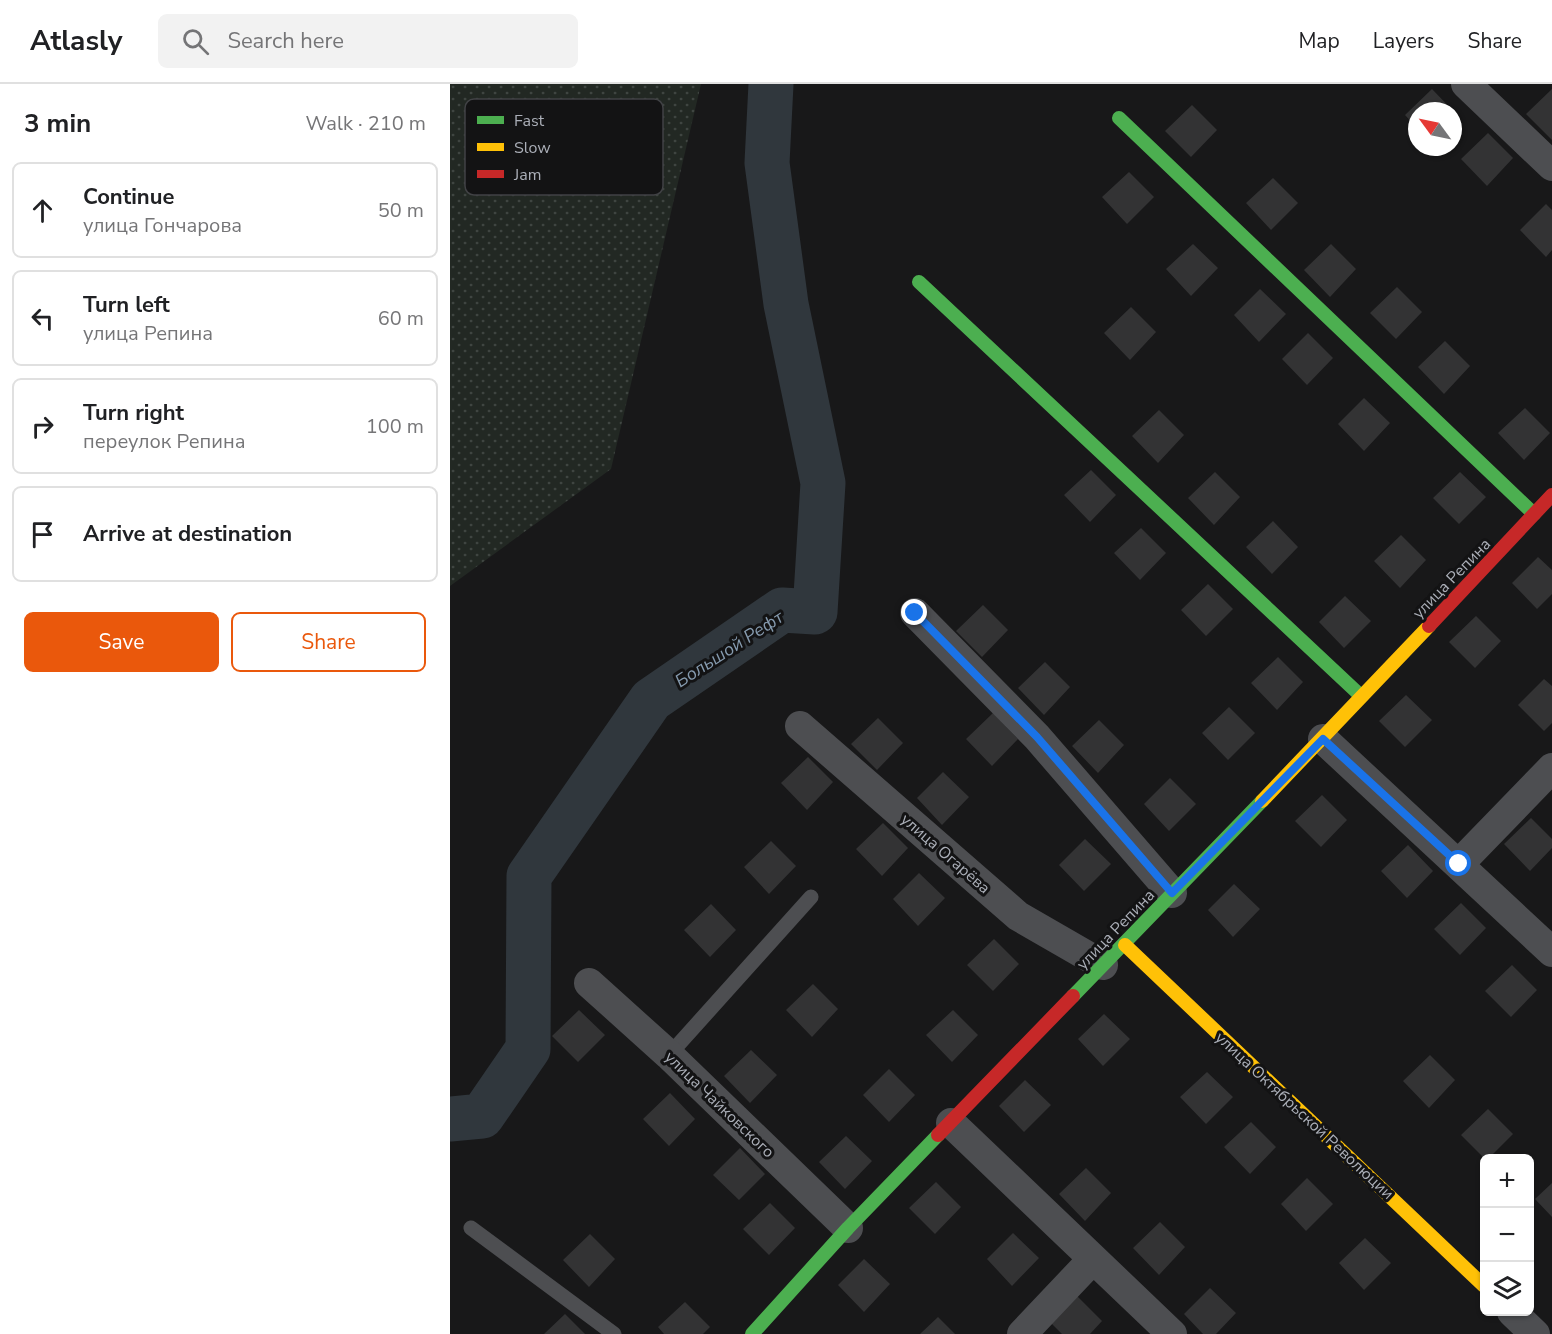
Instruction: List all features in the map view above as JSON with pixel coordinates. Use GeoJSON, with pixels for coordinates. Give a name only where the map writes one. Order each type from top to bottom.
{"type":"FeatureCollection","features":[{"type":"Feature","properties":{"kind":"street"},"geometry":{"type":"LineString","coordinates":[[1466,84],[1552,166]]}},
{"type":"Feature","properties":{"kind":"street"},"geometry":{"type":"LineString","coordinates":[[1119,118],[1534,514]]}},
{"type":"Feature","properties":{"kind":"street"},"geometry":{"type":"LineString","coordinates":[[919,282],[1361,696]]}},
{"type":"Feature","properties":{"kind":"street","name":"улица Репина"},"geometry":{"type":"LineString","coordinates":[[752,1334],[848,1228],[1323,739],[1552,495]]}},
{"type":"Feature","properties":{"kind":"street"},"geometry":{"type":"LineString","coordinates":[[915,613],[1037,737],[1172,893]]}},
{"type":"Feature","properties":{"kind":"street","name":"улица Огарёва"},"geometry":{"type":"LineString","coordinates":[[800,726],[1018,916],[1103,965]]}},
{"type":"Feature","properties":{"kind":"street"},"geometry":{"type":"LineString","coordinates":[[1323,739],[1552,952]]}},
{"type":"Feature","properties":{"kind":"street"},"geometry":{"type":"LineString","coordinates":[[1459,864],[1552,768]]}},
{"type":"Feature","properties":{"kind":"street","name":"улица Октябрьской Революции"},"geometry":{"type":"LineString","coordinates":[[1125,945],[1480,1281]]}},
{"type":"Feature","properties":{"kind":"street","name":"улица Чайковского"},"geometry":{"type":"LineString","coordinates":[[589,983],[669,1055],[848,1228]]}},
{"type":"Feature","properties":{"kind":"street"},"geometry":{"type":"LineString","coordinates":[[951,1123],[1172,1334]]}},
{"type":"Feature","properties":{"kind":"street"},"geometry":{"type":"LineString","coordinates":[[1022,1334],[1094,1259]]}},
{"type":"Feature","properties":{"kind":"street"},"geometry":{"type":"LineString","coordinates":[[1517,1316],[1535,1334]]}},
{"type":"Feature","properties":{"kind":"lane"},"geometry":{"type":"LineString","coordinates":[[669,1055],[811,897]]}},
{"type":"Feature","properties":{"kind":"lane"},"geometry":{"type":"LineString","coordinates":[[471,1228],[614,1334]]}},
{"type":"Feature","properties":{"kind":"shaded area"},"geometry":{"type":"Polygon","coordinates":[[[450,84],[701,84],[611,469],[450,586],[450,84]]]}},
{"type":"Feature","properties":{"kind":"building"},"geometry":{"type":"Polygon","coordinates":[[[1432,89],[1444,102],[1418,102],[1432,89]]]}},
{"type":"Feature","properties":{"kind":"building"},"geometry":{"type":"Polygon","coordinates":[[[1552,89],[1552,140],[1526,114],[1552,89]]]}},
{"type":"Feature","properties":{"kind":"building"},"geometry":{"type":"Polygon","coordinates":[[[1192,105],[1217,130],[1191,157],[1165,131],[1192,105]]]}},
{"type":"Feature","properties":{"kind":"building"},"geometry":{"type":"Polygon","coordinates":[[[1488,133],[1513,158],[1487,186],[1461,159],[1488,133]]]}},
{"type":"Feature","properties":{"kind":"building"},"geometry":{"type":"Polygon","coordinates":[[[1129,172],[1154,197],[1127,224],[1102,197],[1129,172]]]}},
{"type":"Feature","properties":{"kind":"building"},"geometry":{"type":"Polygon","coordinates":[[[1273,178],[1298,203],[1271,230],[1246,203],[1273,178]]]}},
{"type":"Feature","properties":{"kind":"building"},"geometry":{"type":"Polygon","coordinates":[[[1546,204],[1552,210],[1552,250],[1546,257],[1520,230],[1546,204]]]}},
{"type":"Feature","properties":{"kind":"building"},"geometry":{"type":"Polygon","coordinates":[[[1193,244],[1218,268],[1191,296],[1166,269],[1193,244]]]}},
{"type":"Feature","properties":{"kind":"building"},"geometry":{"type":"Polygon","coordinates":[[[1331,244],[1356,269],[1330,297],[1304,270],[1331,244]]]}},
{"type":"Feature","properties":{"kind":"building"},"geometry":{"type":"Polygon","coordinates":[[[1397,287],[1422,312],[1396,339],[1370,313],[1397,287]]]}},
{"type":"Feature","properties":{"kind":"building"},"geometry":{"type":"Polygon","coordinates":[[[1260,289],[1286,314],[1259,342],[1234,315],[1260,289]]]}},
{"type":"Feature","properties":{"kind":"building"},"geometry":{"type":"Polygon","coordinates":[[[1131,307],[1156,332],[1130,360],[1104,333],[1131,307]]]}},
{"type":"Feature","properties":{"kind":"building"},"geometry":{"type":"Polygon","coordinates":[[[1308,333],[1333,358],[1307,385],[1282,359],[1308,333]]]}},
{"type":"Feature","properties":{"kind":"building"},"geometry":{"type":"Polygon","coordinates":[[[1445,341],[1470,366],[1444,394],[1418,367],[1445,341]]]}},
{"type":"Feature","properties":{"kind":"building"},"geometry":{"type":"Polygon","coordinates":[[[1364,398],[1390,423],[1364,451],[1338,424],[1364,398]]]}},
{"type":"Feature","properties":{"kind":"building"},"geometry":{"type":"Polygon","coordinates":[[[1525,408],[1550,433],[1524,460],[1498,433],[1525,408]]]}},
{"type":"Feature","properties":{"kind":"building"},"geometry":{"type":"Polygon","coordinates":[[[1159,410],[1184,435],[1158,463],[1132,436],[1159,410]]]}},
{"type":"Feature","properties":{"kind":"building"},"geometry":{"type":"Polygon","coordinates":[[[1091,470],[1116,495],[1090,522],[1064,495],[1091,470]]]}},
{"type":"Feature","properties":{"kind":"building"},"geometry":{"type":"Polygon","coordinates":[[[1215,472],[1240,497],[1214,525],[1188,498],[1215,472]]]}},
{"type":"Feature","properties":{"kind":"building"},"geometry":{"type":"Polygon","coordinates":[[[1460,472],[1486,497],[1459,524],[1433,498],[1460,472]]]}},
{"type":"Feature","properties":{"kind":"building"},"geometry":{"type":"Polygon","coordinates":[[[1273,521],[1298,547],[1272,574],[1246,547],[1273,521]]]}},
{"type":"Feature","properties":{"kind":"building"},"geometry":{"type":"Polygon","coordinates":[[[1141,528],[1166,553],[1140,580],[1114,553],[1141,528]]]}},
{"type":"Feature","properties":{"kind":"building"},"geometry":{"type":"Polygon","coordinates":[[[1401,535],[1426,560],[1400,588],[1374,561],[1401,535]]]}},
{"type":"Feature","properties":{"kind":"building"},"geometry":{"type":"Polygon","coordinates":[[[1538,557],[1552,570],[1552,594],[1537,609],[1512,583],[1538,557]]]}},
{"type":"Feature","properties":{"kind":"building"},"geometry":{"type":"Polygon","coordinates":[[[1208,584],[1233,609],[1206,636],[1181,610],[1208,584]]]}},
{"type":"Feature","properties":{"kind":"building"},"geometry":{"type":"Polygon","coordinates":[[[1345,596],[1371,621],[1344,648],[1319,622],[1345,596]]]}},
{"type":"Feature","properties":{"kind":"building"},"geometry":{"type":"Polygon","coordinates":[[[983,605],[1008,630],[982,657],[956,631],[983,605]]]}},
{"type":"Feature","properties":{"kind":"building"},"geometry":{"type":"Polygon","coordinates":[[[1476,616],[1501,641],[1475,668],[1449,642],[1476,616]]]}},
{"type":"Feature","properties":{"kind":"building"},"geometry":{"type":"Polygon","coordinates":[[[1278,657],[1303,682],[1277,710],[1251,683],[1278,657]]]}},
{"type":"Feature","properties":{"kind":"building"},"geometry":{"type":"Polygon","coordinates":[[[1045,662],[1070,687],[1044,715],[1018,688],[1045,662]]]}},
{"type":"Feature","properties":{"kind":"building"},"geometry":{"type":"Polygon","coordinates":[[[1544,679],[1552,686],[1552,723],[1544,731],[1518,705],[1544,679]]]}},
{"type":"Feature","properties":{"kind":"building"},"geometry":{"type":"Polygon","coordinates":[[[1406,695],[1432,720],[1405,747],[1379,721],[1406,695]]]}},
{"type":"Feature","properties":{"kind":"building"},"geometry":{"type":"Polygon","coordinates":[[[1229,707],[1255,733],[1228,760],[1202,733],[1229,707]]]}},
{"type":"Feature","properties":{"kind":"building"},"geometry":{"type":"Polygon","coordinates":[[[993,713],[1018,739],[992,766],[966,739],[993,713]]]}},
{"type":"Feature","properties":{"kind":"building"},"geometry":{"type":"Polygon","coordinates":[[[878,718],[903,743],[877,770],[851,744],[878,718]]]}},
{"type":"Feature","properties":{"kind":"building"},"geometry":{"type":"Polygon","coordinates":[[[1099,720],[1124,745],[1098,773],[1072,746],[1099,720]]]}},
{"type":"Feature","properties":{"kind":"building"},"geometry":{"type":"Polygon","coordinates":[[[808,757],[833,782],[807,810],[781,783],[808,757]]]}},
{"type":"Feature","properties":{"kind":"building"},"geometry":{"type":"Polygon","coordinates":[[[943,772],[969,797],[942,825],[917,798],[943,772]]]}},
{"type":"Feature","properties":{"kind":"building"},"geometry":{"type":"Polygon","coordinates":[[[1170,778],[1196,804],[1169,831],[1144,804],[1170,778]]]}},
{"type":"Feature","properties":{"kind":"building"},"geometry":{"type":"Polygon","coordinates":[[[1322,795],[1347,820],[1321,847],[1295,821],[1322,795]]]}},
{"type":"Feature","properties":{"kind":"building"},"geometry":{"type":"Polygon","coordinates":[[[1531,818],[1552,839],[1552,848],[1530,871],[1504,844],[1531,818]]]}},
{"type":"Feature","properties":{"kind":"building"},"geometry":{"type":"Polygon","coordinates":[[[883,823],[908,848],[882,876],[856,849],[883,823]]]}},
{"type":"Feature","properties":{"kind":"building"},"geometry":{"type":"Polygon","coordinates":[[[1085,839],[1111,864],[1084,891],[1059,865],[1085,839]]]}},
{"type":"Feature","properties":{"kind":"building"},"geometry":{"type":"Polygon","coordinates":[[[771,841],[796,866],[769,894],[744,867],[771,841]]]}},
{"type":"Feature","properties":{"kind":"building"},"geometry":{"type":"Polygon","coordinates":[[[1408,845],[1433,871],[1407,898],[1381,871],[1408,845]]]}},
{"type":"Feature","properties":{"kind":"building"},"geometry":{"type":"Polygon","coordinates":[[[919,873],[945,898],[918,926],[893,899],[919,873]]]}},
{"type":"Feature","properties":{"kind":"building"},"geometry":{"type":"Polygon","coordinates":[[[1234,884],[1260,909],[1233,937],[1208,910],[1234,884]]]}},
{"type":"Feature","properties":{"kind":"building"},"geometry":{"type":"Polygon","coordinates":[[[1461,903],[1486,928],[1460,955],[1434,929],[1461,903]]]}},
{"type":"Feature","properties":{"kind":"building"},"geometry":{"type":"Polygon","coordinates":[[[711,904],[736,930],[710,957],[684,930],[711,904]]]}},
{"type":"Feature","properties":{"kind":"building"},"geometry":{"type":"Polygon","coordinates":[[[994,939],[1019,964],[993,991],[967,965],[994,939]]]}},
{"type":"Feature","properties":{"kind":"building"},"geometry":{"type":"Polygon","coordinates":[[[1512,965],[1537,990],[1511,1017],[1485,991],[1512,965]]]}},
{"type":"Feature","properties":{"kind":"building"},"geometry":{"type":"Polygon","coordinates":[[[813,984],[838,1009],[812,1037],[786,1010],[813,984]]]}},
{"type":"Feature","properties":{"kind":"building"},"geometry":{"type":"Polygon","coordinates":[[[579,1010],[605,1035],[578,1062],[552,1036],[579,1010]]]}},
{"type":"Feature","properties":{"kind":"building"},"geometry":{"type":"Polygon","coordinates":[[[953,1010],[978,1035],[952,1062],[926,1035],[953,1010]]]}},
{"type":"Feature","properties":{"kind":"building"},"geometry":{"type":"Polygon","coordinates":[[[1104,1014],[1130,1039],[1103,1066],[1078,1039],[1104,1014]]]}},
{"type":"Feature","properties":{"kind":"building"},"geometry":{"type":"Polygon","coordinates":[[[751,1050],[777,1075],[750,1103],[724,1076],[751,1050]]]}},
{"type":"Feature","properties":{"kind":"building"},"geometry":{"type":"Polygon","coordinates":[[[1430,1055],[1455,1080],[1429,1108],[1403,1081],[1430,1055]]]}},
{"type":"Feature","properties":{"kind":"building"},"geometry":{"type":"Polygon","coordinates":[[[889,1069],[915,1095],[889,1122],[863,1095],[889,1069]]]}},
{"type":"Feature","properties":{"kind":"building"},"geometry":{"type":"Polygon","coordinates":[[[1207,1072],[1233,1097],[1206,1124],[1180,1097],[1207,1072]]]}},
{"type":"Feature","properties":{"kind":"building"},"geometry":{"type":"Polygon","coordinates":[[[1025,1080],[1051,1105],[1024,1132],[999,1106],[1025,1080]]]}},
{"type":"Feature","properties":{"kind":"building"},"geometry":{"type":"Polygon","coordinates":[[[670,1093],[695,1119],[669,1146],[643,1119],[670,1093]]]}},
{"type":"Feature","properties":{"kind":"building"},"geometry":{"type":"Polygon","coordinates":[[[1488,1109],[1513,1134],[1493,1154],[1480,1154],[1461,1135],[1488,1109]]]}},
{"type":"Feature","properties":{"kind":"building"},"geometry":{"type":"Polygon","coordinates":[[[1251,1122],[1276,1147],[1250,1174],[1224,1147],[1251,1122]]]}},
{"type":"Feature","properties":{"kind":"building"},"geometry":{"type":"Polygon","coordinates":[[[846,1136],[872,1161],[845,1189],[819,1162],[846,1136]]]}},
{"type":"Feature","properties":{"kind":"building"},"geometry":{"type":"Polygon","coordinates":[[[740,1148],[765,1174],[739,1200],[713,1175],[740,1148]]]}},
{"type":"Feature","properties":{"kind":"building"},"geometry":{"type":"Polygon","coordinates":[[[1086,1168],[1111,1193],[1085,1221],[1059,1194],[1086,1168]]]}},
{"type":"Feature","properties":{"kind":"building"},"geometry":{"type":"Polygon","coordinates":[[[1307,1178],[1333,1204],[1306,1231],[1281,1204],[1307,1178]]]}},
{"type":"Feature","properties":{"kind":"building"},"geometry":{"type":"Polygon","coordinates":[[[936,1182],[961,1207],[935,1234],[909,1208],[936,1182]]]}},
{"type":"Feature","properties":{"kind":"building"},"geometry":{"type":"Polygon","coordinates":[[[1552,1183],[1552,1217],[1535,1199],[1552,1183]]]}},
{"type":"Feature","properties":{"kind":"building"},"geometry":{"type":"Polygon","coordinates":[[[770,1203],[795,1228],[769,1255],[743,1229],[770,1203]]]}},
{"type":"Feature","properties":{"kind":"building"},"geometry":{"type":"Polygon","coordinates":[[[1160,1222],[1185,1247],[1159,1275],[1133,1248],[1160,1222]]]}},
{"type":"Feature","properties":{"kind":"building"},"geometry":{"type":"Polygon","coordinates":[[[1013,1233],[1039,1258],[1012,1286],[987,1259],[1013,1233]]]}},
{"type":"Feature","properties":{"kind":"building"},"geometry":{"type":"Polygon","coordinates":[[[590,1234],[615,1259],[589,1287],[563,1260],[590,1234]]]}},
{"type":"Feature","properties":{"kind":"building"},"geometry":{"type":"Polygon","coordinates":[[[1365,1238],[1391,1263],[1364,1290],[1339,1263],[1365,1238]]]}},
{"type":"Feature","properties":{"kind":"building"},"geometry":{"type":"Polygon","coordinates":[[[864,1259],[890,1284],[864,1312],[838,1285],[864,1259]]]}},
{"type":"Feature","properties":{"kind":"building"},"geometry":{"type":"Polygon","coordinates":[[[1210,1288],[1236,1313],[1216,1334],[1203,1334],[1184,1314],[1210,1288]]]}},
{"type":"Feature","properties":{"kind":"building"},"geometry":{"type":"Polygon","coordinates":[[[1077,1296],[1102,1321],[1090,1334],[1062,1334],[1050,1322],[1077,1296]]]}},
{"type":"Feature","properties":{"kind":"building"},"geometry":{"type":"Polygon","coordinates":[[[685,1302],[710,1327],[703,1334],[664,1334],[658,1327],[685,1302]]]}},
{"type":"Feature","properties":{"kind":"building"},"geometry":{"type":"Polygon","coordinates":[[[565,1314],[585,1334],[544,1334],[565,1314]]]}},
{"type":"Feature","properties":{"kind":"building"},"geometry":{"type":"Polygon","coordinates":[[[938,1317],[955,1334],[920,1334],[938,1317]]]}},
{"type":"Feature","properties":{"kind":"waterway","name":"Большой Рефт"},"geometry":{"type":"LineString","coordinates":[[450,1119],[482,1116],[528,1049],[529,876],[651,700],[782,610],[815,612],[823,483],[786,304],[767,163],[771,84]]}},
{"type":"Feature","properties":{"kind":"traffic: fast"},"geometry":{"type":"LineString","coordinates":[[1119,118],[1534,514]]}},
{"type":"Feature","properties":{"kind":"traffic: fast"},"geometry":{"type":"LineString","coordinates":[[919,282],[1361,696]]}},
{"type":"Feature","properties":{"kind":"traffic: fast"},"geometry":{"type":"LineString","coordinates":[[1073,996],[1262,801]]}},
{"type":"Feature","properties":{"kind":"traffic: fast"},"geometry":{"type":"LineString","coordinates":[[752,1334],[848,1228],[938,1135]]}},
{"type":"Feature","properties":{"kind":"traffic: slow"},"geometry":{"type":"LineString","coordinates":[[1262,801],[1429,626]]}},
{"type":"Feature","properties":{"kind":"traffic: slow"},"geometry":{"type":"LineString","coordinates":[[1125,945],[1480,1282]]}},
{"type":"Feature","properties":{"kind":"traffic: jam"},"geometry":{"type":"LineString","coordinates":[[1429,626],[1552,495]]}},
{"type":"Feature","properties":{"kind":"traffic: jam"},"geometry":{"type":"LineString","coordinates":[[938,1135],[1073,996]]}},
{"type":"Feature","properties":{"kind":"route"},"geometry":{"type":"LineString","coordinates":[[915,613],[1037,737],[1172,893],[1323,739],[1459,864]]}}]}
